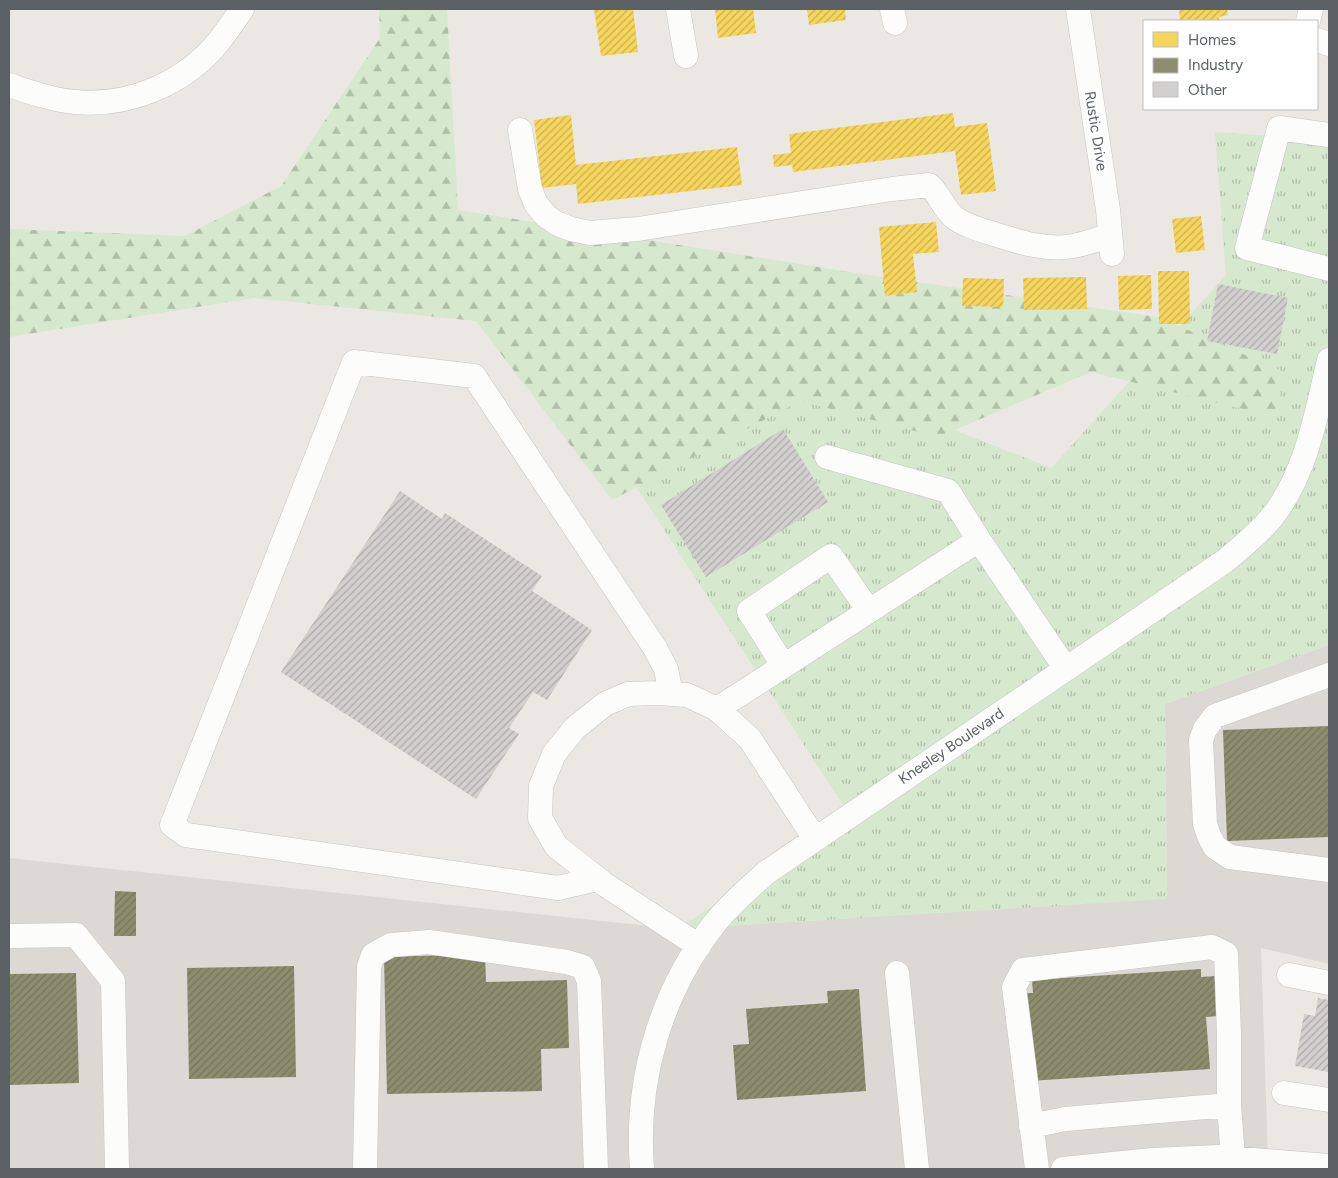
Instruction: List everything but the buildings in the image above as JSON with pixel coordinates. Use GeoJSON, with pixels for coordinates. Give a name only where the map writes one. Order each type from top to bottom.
{"type":"FeatureCollection","features":[{"type":"Feature","properties":{"kind":"street"},"geometry":{"type":"LineString","coordinates":[[9,85],[46,96],[76,102],[109,101],[146,94],[174,80],[194,66],[220,41],[242,9]]}},
{"type":"Feature","properties":{"kind":"street"},"geometry":{"type":"LineString","coordinates":[[678,9],[686,56]]}},
{"type":"Feature","properties":{"kind":"street","name":"Rustic Drive"},"geometry":{"type":"LineString","coordinates":[[520,130],[530,189],[536,204],[546,216],[556,223],[571,229],[590,233],[638,229],[892,189],[929,185],[935,190],[944,207],[955,218],[976,229],[1026,244],[1055,248],[1111,245],[1108,210],[1078,9]]}},
{"type":"Feature","properties":{"kind":"street"},"geometry":{"type":"LineString","coordinates":[[1329,135],[1278,128],[1247,248],[1329,269]]}},
{"type":"Feature","properties":{"kind":"street"},"geometry":{"type":"LineString","coordinates":[[597,879],[558,888],[186,834],[172,825],[354,362],[474,376],[655,648],[666,669],[670,694]]}},
{"type":"Feature","properties":{"kind":"street","name":"Kneeley Boulevard"},"geometry":{"type":"LineString","coordinates":[[642,1169],[644,1091],[657,1029],[691,956],[716,922],[741,894],[767,872],[1225,561],[1250,541],[1273,517],[1291,489],[1304,460],[1329,363]]}},
{"type":"Feature","properties":{"kind":"street"},"geometry":{"type":"LineString","coordinates":[[826,457],[948,491],[978,540],[1066,668]]}},
{"type":"Feature","properties":{"kind":"street"},"geometry":{"type":"LineString","coordinates":[[717,708],[978,540]]}},
{"type":"Feature","properties":{"kind":"street"},"geometry":{"type":"LineString","coordinates":[[783,665],[749,611],[831,556],[869,611]]}},
{"type":"Feature","properties":{"kind":"street"},"geometry":{"type":"LineString","coordinates":[[1329,675],[1215,716],[1205,729],[1201,740],[1205,824],[1215,848],[1230,857],[1329,870]]}},
{"type":"Feature","properties":{"kind":"street"},"geometry":{"type":"LineString","coordinates":[[699,946],[597,879],[556,846],[540,818],[541,786],[554,754],[576,728],[605,704],[628,694],[658,693],[687,695],[717,708],[750,739],[815,839]]}},
{"type":"Feature","properties":{"kind":"street"},"geometry":{"type":"LineString","coordinates":[[9,936],[76,935],[113,981],[117,1169]]}},
{"type":"Feature","properties":{"kind":"street"},"geometry":{"type":"LineString","coordinates":[[365,1169],[369,967],[373,955],[391,945],[429,942],[567,962],[583,968],[589,981],[596,1169]]}},
{"type":"Feature","properties":{"kind":"street"},"geometry":{"type":"LineString","coordinates":[[1037,1169],[1014,987],[1023,970],[1212,947],[1226,954],[1229,1105],[1233,1158]]}},
{"type":"Feature","properties":{"kind":"street"},"geometry":{"type":"LineString","coordinates":[[897,973],[917,1169]]}},
{"type":"Feature","properties":{"kind":"street"},"geometry":{"type":"LineString","coordinates":[[1289,975],[1329,983]]}},
{"type":"Feature","properties":{"kind":"street"},"geometry":{"type":"LineString","coordinates":[[1284,1093],[1329,1100]]}},
{"type":"Feature","properties":{"kind":"street"},"geometry":{"type":"LineString","coordinates":[[1031,1126],[1065,1118],[1229,1105]]}},
{"type":"Feature","properties":{"kind":"street"},"geometry":{"type":"LineString","coordinates":[[1064,1169],[1153,1160],[1217,1157],[1329,1166]]}},
{"type":"Feature","properties":{"kind":"shaded area"},"geometry":{"type":"Polygon","coordinates":[[[1329,645],[1329,964],[1261,948],[1268,1158],[1109,1169],[9,1169],[9,858],[678,929],[1167,898],[1165,704],[1329,645]]]}},
{"type":"Feature","properties":{"kind":"green space"},"geometry":{"type":"Polygon","coordinates":[[[379,9],[447,9],[458,210],[869,275],[1158,317],[1282,371],[1279,418],[1091,372],[938,437],[800,401],[612,500],[476,321],[254,298],[9,337],[9,229],[185,236],[281,186],[380,38],[379,9]]]}},
{"type":"Feature","properties":{"kind":"green space"},"geometry":{"type":"Polygon","coordinates":[[[1215,132],[1329,140],[1329,645],[1165,704],[1167,899],[678,929],[849,814],[629,476],[802,370],[1051,468],[1226,275],[1215,132]]]}}]}
